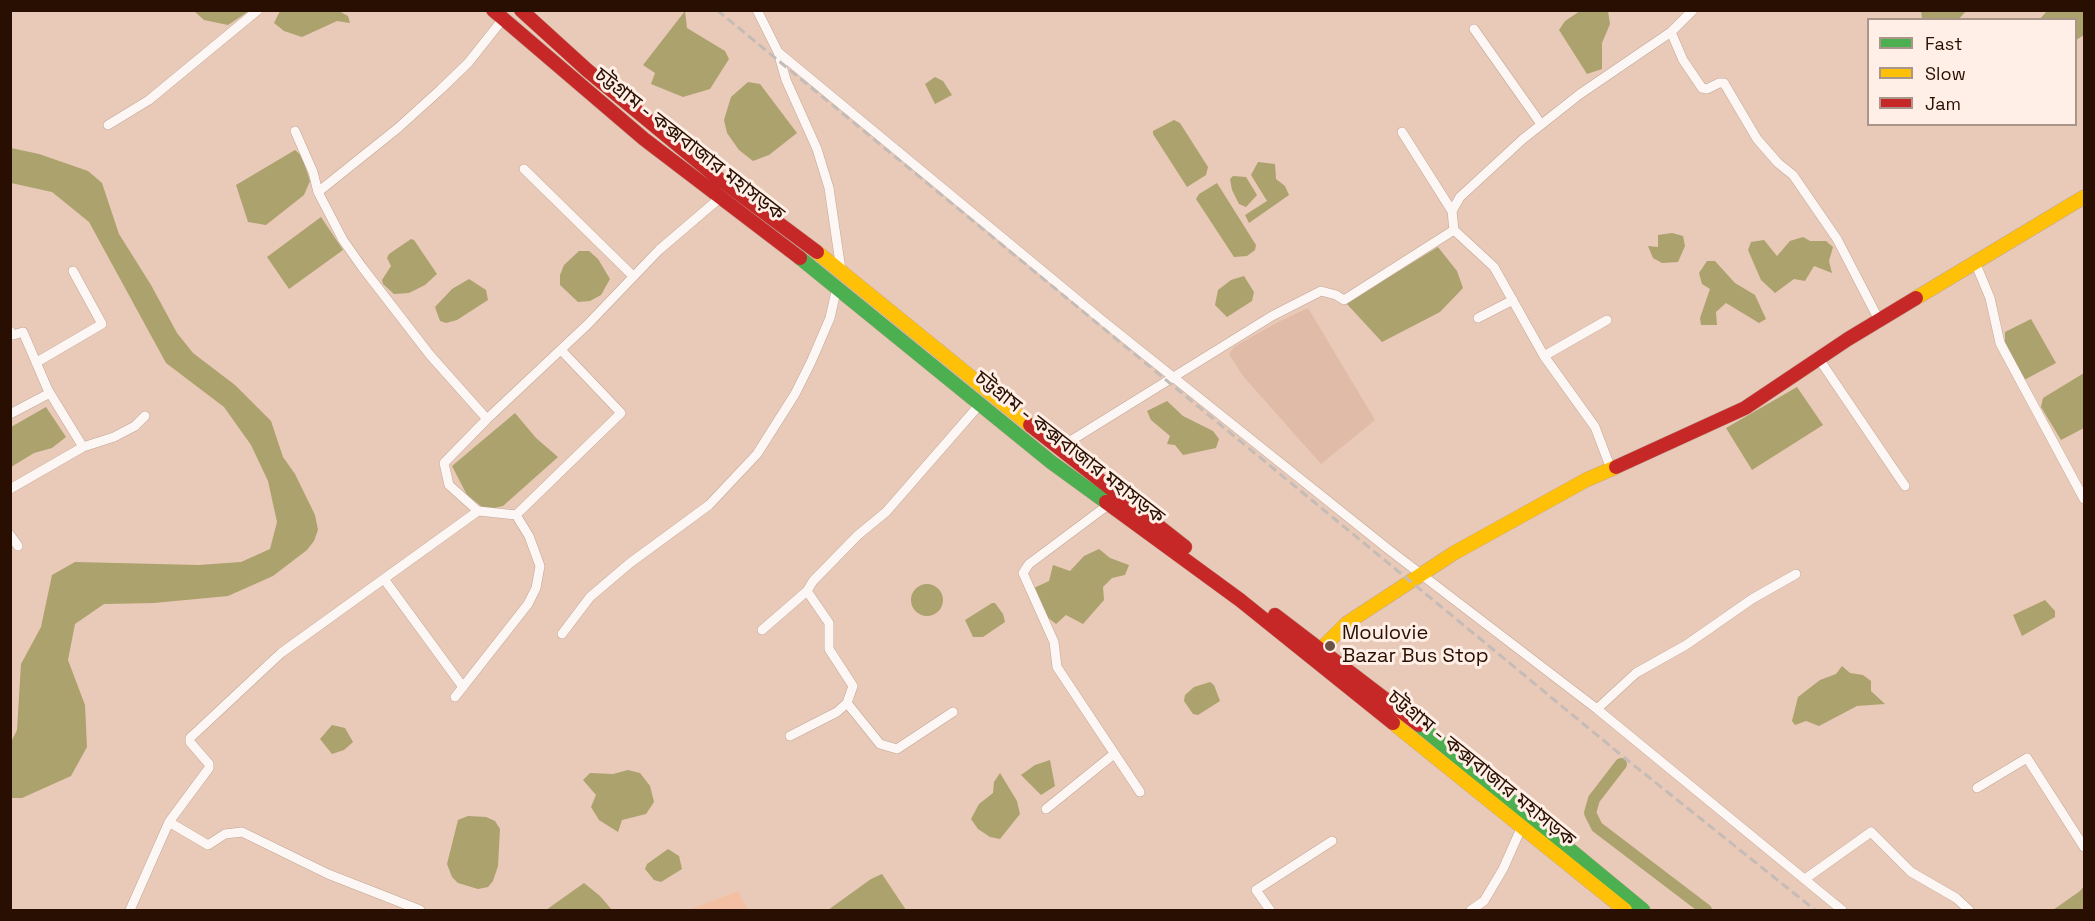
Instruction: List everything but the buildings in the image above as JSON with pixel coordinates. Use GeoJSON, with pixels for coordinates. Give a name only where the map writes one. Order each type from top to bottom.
{"type":"FeatureCollection","features":[{"type":"Feature","properties":{"kind":"main road","name":"চট্টগ্রাম - কক্সবাজার মহাসড়ক"},"geometry":{"type":"LineString","coordinates":[[521,10],[587,70],[702,165],[841,270],[1316,654],[1643,910]]}},
{"type":"Feature","properties":{"kind":"main road","name":"চট্টগ্রাম - কক্সবাজার মহাসড়ক"},"geometry":{"type":"LineString","coordinates":[[498,15],[644,139],[837,288],[1108,505],[1316,654]]}},
{"type":"Feature","properties":{"kind":"main road"},"geometry":{"type":"LineString","coordinates":[[1316,654],[1347,623],[1420,573],[1586,480],[1666,446],[1745,408],[1880,320],[2085,197]]}},
{"type":"Feature","properties":{"kind":"main road","name":"চট্টগ্রাম - কক্সবাজার মহাসড়ক"},"geometry":{"type":"LineString","coordinates":[[1526,820],[1625,910]]}},
{"type":"Feature","properties":{"kind":"street"},"geometry":{"type":"LineString","coordinates":[[108,125],[148,100],[258,10]]}},
{"type":"Feature","properties":{"kind":"street"},"geometry":{"type":"LineString","coordinates":[[562,633],[590,597],[630,563],[709,505],[757,454],[795,394],[830,318],[841,270],[829,188],[808,124],[786,80],[778,52],[757,10]]}},
{"type":"Feature","properties":{"kind":"street"},"geometry":{"type":"LineString","coordinates":[[1452,211],[1460,197],[1541,124],[1671,32],[1693,10]]}},
{"type":"Feature","properties":{"kind":"street"},"geometry":{"type":"LineString","coordinates":[[318,192],[398,128],[468,63],[498,15]]}},
{"type":"Feature","properties":{"kind":"street"},"geometry":{"type":"LineString","coordinates":[[1474,29],[1541,124]]}},
{"type":"Feature","properties":{"kind":"street"},"geometry":{"type":"LineString","coordinates":[[1671,32],[1683,60],[1702,88],[1707,90],[1724,83],[1757,139],[1778,163],[1793,175],[1837,239],[1880,320]]}},
{"type":"Feature","properties":{"kind":"street"},"geometry":{"type":"LineString","coordinates":[[778,52],[1174,378],[1420,573],[1597,709],[1842,910]]}},
{"type":"Feature","properties":{"kind":"street"},"geometry":{"type":"LineString","coordinates":[[295,131],[313,172],[318,192],[343,240],[430,355],[487,419]]}},
{"type":"Feature","properties":{"kind":"street"},"geometry":{"type":"LineString","coordinates":[[1402,132],[1452,211],[1454,230],[1494,267],[1544,356],[1595,427],[1611,469]]}},
{"type":"Feature","properties":{"kind":"street"},"geometry":{"type":"LineString","coordinates":[[524,169],[633,276]]}},
{"type":"Feature","properties":{"kind":"street"},"geometry":{"type":"LineString","coordinates":[[516,515],[478,511],[449,485],[444,464],[633,276],[721,197]]}},
{"type":"Feature","properties":{"kind":"street"},"geometry":{"type":"LineString","coordinates":[[1059,448],[1272,316],[1321,291],[1344,300],[1454,230]]}},
{"type":"Feature","properties":{"kind":"street"},"geometry":{"type":"LineString","coordinates":[[1975,262],[1990,298],[2000,343],[2085,499]]}},
{"type":"Feature","properties":{"kind":"street"},"geometry":{"type":"LineString","coordinates":[[37,362],[102,324],[73,271]]}},
{"type":"Feature","properties":{"kind":"street"},"geometry":{"type":"LineString","coordinates":[[1478,318],[1513,300]]}},
{"type":"Feature","properties":{"kind":"street"},"geometry":{"type":"LineString","coordinates":[[1544,356],[1607,320]]}},
{"type":"Feature","properties":{"kind":"street"},"geometry":{"type":"LineString","coordinates":[[10,331],[13,335],[23,332],[50,393],[83,447]]}},
{"type":"Feature","properties":{"kind":"street"},"geometry":{"type":"LineString","coordinates":[[516,515],[621,412],[561,350]]}},
{"type":"Feature","properties":{"kind":"street"},"geometry":{"type":"LineString","coordinates":[[1819,359],[1905,486]]}},
{"type":"Feature","properties":{"kind":"street"},"geometry":{"type":"LineString","coordinates":[[762,630],[807,591],[831,561],[886,512],[990,392]]}},
{"type":"Feature","properties":{"kind":"street"},"geometry":{"type":"LineString","coordinates":[[10,414],[50,393]]}},
{"type":"Feature","properties":{"kind":"street"},"geometry":{"type":"LineString","coordinates":[[10,489],[83,447],[114,438],[135,426],[145,416]]}},
{"type":"Feature","properties":{"kind":"street"},"geometry":{"type":"LineString","coordinates":[[1108,505],[1029,564],[1023,573],[1054,642],[1057,667],[1140,792]]}},
{"type":"Feature","properties":{"kind":"street"},"geometry":{"type":"LineString","coordinates":[[130,910],[169,822],[209,768],[209,764],[190,742],[190,738],[281,652],[478,511]]}},
{"type":"Feature","properties":{"kind":"street"},"geometry":{"type":"LineString","coordinates":[[455,697],[528,604],[536,588],[540,566],[516,515]]}},
{"type":"Feature","properties":{"kind":"street"},"geometry":{"type":"LineString","coordinates":[[10,535],[18,546]]}},
{"type":"Feature","properties":{"kind":"street"},"geometry":{"type":"LineString","coordinates":[[1597,709],[1636,673],[1686,645],[1752,599],[1796,574]]}},
{"type":"Feature","properties":{"kind":"street"},"geometry":{"type":"LineString","coordinates":[[384,579],[463,687]]}},
{"type":"Feature","properties":{"kind":"street"},"geometry":{"type":"LineString","coordinates":[[790,736],[815,724],[847,703],[853,686],[829,649],[830,623],[807,591]]}},
{"type":"Feature","properties":{"kind":"street"},"geometry":{"type":"LineString","coordinates":[[847,703],[880,744],[897,749],[953,712]]}},
{"type":"Feature","properties":{"kind":"street"},"geometry":{"type":"LineString","coordinates":[[1046,808],[1114,754]]}},
{"type":"Feature","properties":{"kind":"street"},"geometry":{"type":"LineString","coordinates":[[1977,788],[2027,758],[2085,847]]}},
{"type":"Feature","properties":{"kind":"street"},"geometry":{"type":"LineString","coordinates":[[1471,910],[1484,901],[1503,869],[1526,820]]}},
{"type":"Feature","properties":{"kind":"street"},"geometry":{"type":"LineString","coordinates":[[169,822],[208,844],[225,834],[242,832],[328,874],[420,910]]}},
{"type":"Feature","properties":{"kind":"street"},"geometry":{"type":"LineString","coordinates":[[1805,879],[1871,832],[1911,872],[1956,898],[1969,910]]}},
{"type":"Feature","properties":{"kind":"street"},"geometry":{"type":"LineString","coordinates":[[1270,910],[1256,890],[1332,841]]}},
{"type":"Feature","properties":{"kind":"shaded area"},"geometry":{"type":"Polygon","coordinates":[[[337,10],[348,16],[350,23],[337,21],[302,37],[284,31],[274,23],[280,11],[337,10]]]}},
{"type":"Feature","properties":{"kind":"shaded area"},"geometry":{"type":"Polygon","coordinates":[[[1921,10],[1966,11],[1960,18],[1922,18],[1921,10]]]}},
{"type":"Feature","properties":{"kind":"shaded area"},"geometry":{"type":"Polygon","coordinates":[[[194,11],[249,11],[228,25],[204,20],[194,11]]]}},
{"type":"Feature","properties":{"kind":"shaded area"},"geometry":{"type":"Polygon","coordinates":[[[685,11],[687,28],[725,51],[729,59],[710,89],[683,97],[651,84],[655,73],[643,65],[685,11]]]}},
{"type":"Feature","properties":{"kind":"shaded area"},"geometry":{"type":"Polygon","coordinates":[[[1580,11],[1608,11],[1610,24],[1602,43],[1602,69],[1587,74],[1559,30],[1565,21],[1580,11]]]}},
{"type":"Feature","properties":{"kind":"shaded area"},"geometry":{"type":"Polygon","coordinates":[[[2047,11],[2084,11],[2084,35],[2077,39],[2077,18],[2041,18],[2047,11]]]}},
{"type":"Feature","properties":{"kind":"shaded area"},"geometry":{"type":"Polygon","coordinates":[[[935,77],[943,81],[952,95],[935,104],[925,84],[935,77]]]}},
{"type":"Feature","properties":{"kind":"shaded area"},"geometry":{"type":"Polygon","coordinates":[[[748,82],[760,84],[797,133],[769,155],[753,161],[739,150],[727,133],[724,120],[731,97],[748,82]]]}},
{"type":"Feature","properties":{"kind":"shaded area"},"geometry":{"type":"Polygon","coordinates":[[[1174,120],[1180,123],[1208,167],[1206,175],[1187,187],[1153,134],[1153,131],[1174,120]]]}},
{"type":"Feature","properties":{"kind":"shaded area"},"geometry":{"type":"Polygon","coordinates":[[[11,148],[39,154],[88,171],[102,183],[119,234],[151,285],[177,333],[193,353],[235,385],[271,421],[283,457],[295,474],[315,515],[318,530],[307,550],[273,576],[228,596],[154,603],[104,604],[75,624],[68,660],[85,705],[87,747],[71,776],[22,798],[10,798],[11,742],[17,730],[21,664],[41,627],[52,575],[75,562],[199,565],[241,562],[270,549],[277,522],[268,481],[251,445],[224,407],[166,363],[89,222],[52,192],[11,183],[11,148]]]}},
{"type":"Feature","properties":{"kind":"shaded area"},"geometry":{"type":"Polygon","coordinates":[[[295,150],[302,156],[310,181],[304,195],[266,225],[248,222],[236,185],[295,150]]]}},
{"type":"Feature","properties":{"kind":"shaded area"},"geometry":{"type":"Polygon","coordinates":[[[1258,162],[1275,164],[1276,179],[1285,186],[1289,195],[1249,223],[1245,215],[1267,201],[1251,175],[1258,162]]]}},
{"type":"Feature","properties":{"kind":"shaded area"},"geometry":{"type":"Polygon","coordinates":[[[1233,176],[1246,177],[1257,195],[1246,207],[1239,204],[1232,190],[1230,179],[1233,176]]]}},
{"type":"Feature","properties":{"kind":"shaded area"},"geometry":{"type":"Polygon","coordinates":[[[1217,183],[1256,245],[1255,250],[1247,256],[1234,257],[1196,199],[1199,194],[1217,183]]]}},
{"type":"Feature","properties":{"kind":"shaded area"},"geometry":{"type":"Polygon","coordinates":[[[321,217],[343,250],[289,289],[267,257],[321,217]]]}},
{"type":"Feature","properties":{"kind":"shaded area"},"geometry":{"type":"Polygon","coordinates":[[[1672,233],[1683,236],[1685,246],[1678,262],[1662,263],[1653,258],[1648,246],[1658,247],[1658,235],[1672,233]]]}},
{"type":"Feature","properties":{"kind":"shaded area"},"geometry":{"type":"Polygon","coordinates":[[[1803,237],[1810,241],[1826,241],[1833,247],[1829,261],[1832,273],[1814,266],[1805,281],[1794,279],[1775,293],[1761,280],[1748,250],[1751,242],[1764,240],[1777,256],[1790,241],[1803,237]]]}},
{"type":"Feature","properties":{"kind":"shaded area"},"geometry":{"type":"Polygon","coordinates":[[[411,239],[414,240],[437,274],[425,285],[409,293],[394,294],[383,284],[382,280],[391,266],[387,258],[389,254],[411,239]]]}},
{"type":"Feature","properties":{"kind":"shaded area"},"geometry":{"type":"Polygon","coordinates":[[[1438,247],[1457,271],[1463,288],[1440,312],[1382,342],[1346,303],[1438,247]]]}},
{"type":"Feature","properties":{"kind":"shaded area"},"geometry":{"type":"Polygon","coordinates":[[[579,251],[589,251],[598,259],[610,279],[601,295],[590,301],[578,302],[560,285],[560,275],[564,265],[579,251]]]}},
{"type":"Feature","properties":{"kind":"shaded area"},"geometry":{"type":"Polygon","coordinates":[[[1707,261],[1715,261],[1735,283],[1755,295],[1766,319],[1759,323],[1726,303],[1716,312],[1717,325],[1701,325],[1700,318],[1710,289],[1702,284],[1699,273],[1707,261]]]}},
{"type":"Feature","properties":{"kind":"shaded area"},"geometry":{"type":"Polygon","coordinates":[[[1244,276],[1254,292],[1252,301],[1227,317],[1215,305],[1218,290],[1231,280],[1244,276]]]}},
{"type":"Feature","properties":{"kind":"shaded area"},"geometry":{"type":"Polygon","coordinates":[[[469,279],[486,290],[488,300],[457,320],[446,323],[440,321],[435,307],[452,289],[469,279]]]}},
{"type":"Feature","properties":{"kind":"shaded area"},"geometry":{"type":"Polygon","coordinates":[[[1308,308],[1375,420],[1321,464],[1243,376],[1229,354],[1234,347],[1308,308]]]}},
{"type":"Feature","properties":{"kind":"shaded area"},"geometry":{"type":"Polygon","coordinates":[[[2031,319],[2056,363],[2024,380],[2005,342],[2005,332],[2031,319]]]}},
{"type":"Feature","properties":{"kind":"shaded area"},"geometry":{"type":"Polygon","coordinates":[[[2084,373],[2084,428],[2061,440],[2041,407],[2043,398],[2084,373]]]}},
{"type":"Feature","properties":{"kind":"shaded area"},"geometry":{"type":"Polygon","coordinates":[[[1797,387],[1823,425],[1752,470],[1726,428],[1797,387]]]}},
{"type":"Feature","properties":{"kind":"shaded area"},"geometry":{"type":"Polygon","coordinates":[[[1167,401],[1183,416],[1213,431],[1219,439],[1216,448],[1183,455],[1175,445],[1167,444],[1170,436],[1151,420],[1147,411],[1167,401]]]}},
{"type":"Feature","properties":{"kind":"shaded area"},"geometry":{"type":"Polygon","coordinates":[[[46,407],[66,437],[52,448],[34,453],[11,467],[11,427],[46,407]]]}},
{"type":"Feature","properties":{"kind":"shaded area"},"geometry":{"type":"Polygon","coordinates":[[[515,413],[536,438],[558,457],[503,506],[486,510],[467,495],[452,466],[515,413]]]}},
{"type":"Feature","properties":{"kind":"shaded area"},"geometry":{"type":"Polygon","coordinates":[[[1099,549],[1110,558],[1129,565],[1125,575],[1112,578],[1103,587],[1104,600],[1083,624],[1066,615],[1056,624],[1046,616],[1034,588],[1049,581],[1053,565],[1070,571],[1084,556],[1099,549]]]}},
{"type":"Feature","properties":{"kind":"shaded area"},"geometry":{"type":"Polygon","coordinates":[[[927,584],[938,589],[943,600],[938,611],[927,616],[916,611],[911,600],[916,589],[927,584]]]}},
{"type":"Feature","properties":{"kind":"shaded area"},"geometry":{"type":"Polygon","coordinates":[[[2045,600],[2055,611],[2055,617],[2022,636],[2013,615],[2045,600]]]}},
{"type":"Feature","properties":{"kind":"shaded area"},"geometry":{"type":"Polygon","coordinates":[[[995,603],[1003,614],[1005,622],[983,637],[973,637],[965,620],[995,603]]]}},
{"type":"Feature","properties":{"kind":"shaded area"},"geometry":{"type":"Polygon","coordinates":[[[1842,666],[1850,673],[1863,675],[1871,681],[1871,691],[1885,704],[1857,706],[1819,726],[1806,721],[1795,725],[1792,721],[1798,697],[1820,680],[1836,674],[1842,666]]]}},
{"type":"Feature","properties":{"kind":"shaded area"},"geometry":{"type":"Polygon","coordinates":[[[1210,682],[1214,685],[1220,701],[1198,715],[1193,714],[1184,701],[1185,695],[1194,687],[1210,682]]]}},
{"type":"Feature","properties":{"kind":"shaded area"},"geometry":{"type":"Polygon","coordinates":[[[332,725],[345,728],[353,742],[344,750],[332,754],[320,739],[332,725]]]}},
{"type":"Feature","properties":{"kind":"shaded area"},"geometry":{"type":"Polygon","coordinates":[[[1050,760],[1055,786],[1041,795],[1021,775],[1035,765],[1050,760]]]}},
{"type":"Feature","properties":{"kind":"shaded area"},"geometry":{"type":"Polygon","coordinates":[[[628,770],[640,773],[650,786],[654,802],[646,814],[622,820],[618,832],[599,820],[591,807],[596,795],[583,780],[590,773],[613,774],[628,770]]]}},
{"type":"Feature","properties":{"kind":"shaded area"},"geometry":{"type":"Polygon","coordinates":[[[1000,773],[1017,801],[1020,814],[1000,839],[990,837],[978,829],[971,819],[979,804],[993,793],[994,782],[1000,773]]]}},
{"type":"Feature","properties":{"kind":"shaded area"},"geometry":{"type":"Polygon","coordinates":[[[468,816],[486,817],[495,821],[500,829],[498,866],[493,881],[488,887],[478,889],[458,883],[452,877],[447,864],[458,820],[468,816]]]}},
{"type":"Feature","properties":{"kind":"shaded area"},"geometry":{"type":"Polygon","coordinates":[[[668,849],[679,856],[682,869],[661,882],[654,880],[645,869],[647,864],[668,849]]]}},
{"type":"Feature","properties":{"kind":"shaded area"},"geometry":{"type":"Polygon","coordinates":[[[882,874],[906,910],[828,910],[871,879],[882,874]]]}},
{"type":"Feature","properties":{"kind":"shaded area"},"geometry":{"type":"Polygon","coordinates":[[[584,883],[612,910],[546,910],[584,883]]]}},
{"type":"Feature","properties":{"kind":"shaded area"},"geometry":{"type":"Polygon","coordinates":[[[2084,886],[2084,910],[2053,910],[2080,891],[2084,886]]]}},
{"type":"Feature","properties":{"kind":"shaded area"},"geometry":{"type":"Polygon","coordinates":[[[738,891],[748,910],[689,910],[738,891]]]}},
{"type":"Feature","properties":{"kind":"waterway"},"geometry":{"type":"LineString","coordinates":[[1621,764],[1594,799],[1590,813],[1597,827],[1706,910]]}},
{"type":"Feature","properties":{"kind":"railway"},"geometry":{"type":"LineString","coordinates":[[717,10],[1626,759],[1815,910]]}},
{"type":"Feature","properties":{"kind":"traffic: fast"},"geometry":{"type":"LineString","coordinates":[[800,258],[1051,462],[1106,502]]}},
{"type":"Feature","properties":{"kind":"traffic: fast"},"geometry":{"type":"LineString","coordinates":[[1419,725],[1643,910]]}},
{"type":"Feature","properties":{"kind":"traffic: slow"},"geometry":{"type":"LineString","coordinates":[[1916,298],[2084,197]]}},
{"type":"Feature","properties":{"kind":"traffic: slow"},"geometry":{"type":"LineString","coordinates":[[817,252],[1030,425]]}},
{"type":"Feature","properties":{"kind":"traffic: slow"},"geometry":{"type":"LineString","coordinates":[[1313,657],[1347,623],[1454,553],[1586,480],[1616,467]]}},
{"type":"Feature","properties":{"kind":"traffic: slow"},"geometry":{"type":"LineString","coordinates":[[1393,723],[1625,910]]}},
{"type":"Feature","properties":{"kind":"traffic: jam"},"geometry":{"type":"LineString","coordinates":[[493,10],[644,139],[800,258]]}},
{"type":"Feature","properties":{"kind":"traffic: jam"},"geometry":{"type":"LineString","coordinates":[[521,10],[587,70],[718,178],[817,252]]}},
{"type":"Feature","properties":{"kind":"traffic: jam"},"geometry":{"type":"LineString","coordinates":[[1616,467],[1745,408],[1848,339],[1916,298]]}},
{"type":"Feature","properties":{"kind":"traffic: jam"},"geometry":{"type":"LineString","coordinates":[[1030,425],[1185,547]]}},
{"type":"Feature","properties":{"kind":"traffic: jam"},"geometry":{"type":"LineString","coordinates":[[1106,502],[1240,600],[1393,723]]}},
{"type":"Feature","properties":{"kind":"traffic: jam"},"geometry":{"type":"LineString","coordinates":[[1275,615],[1419,725]]}},
{"type":"Feature","properties":{"kind":"place","name":"Moulovie Bazar Bus Stop"},"geometry":{"type":"Point","coordinates":[1330,646]}}]}
